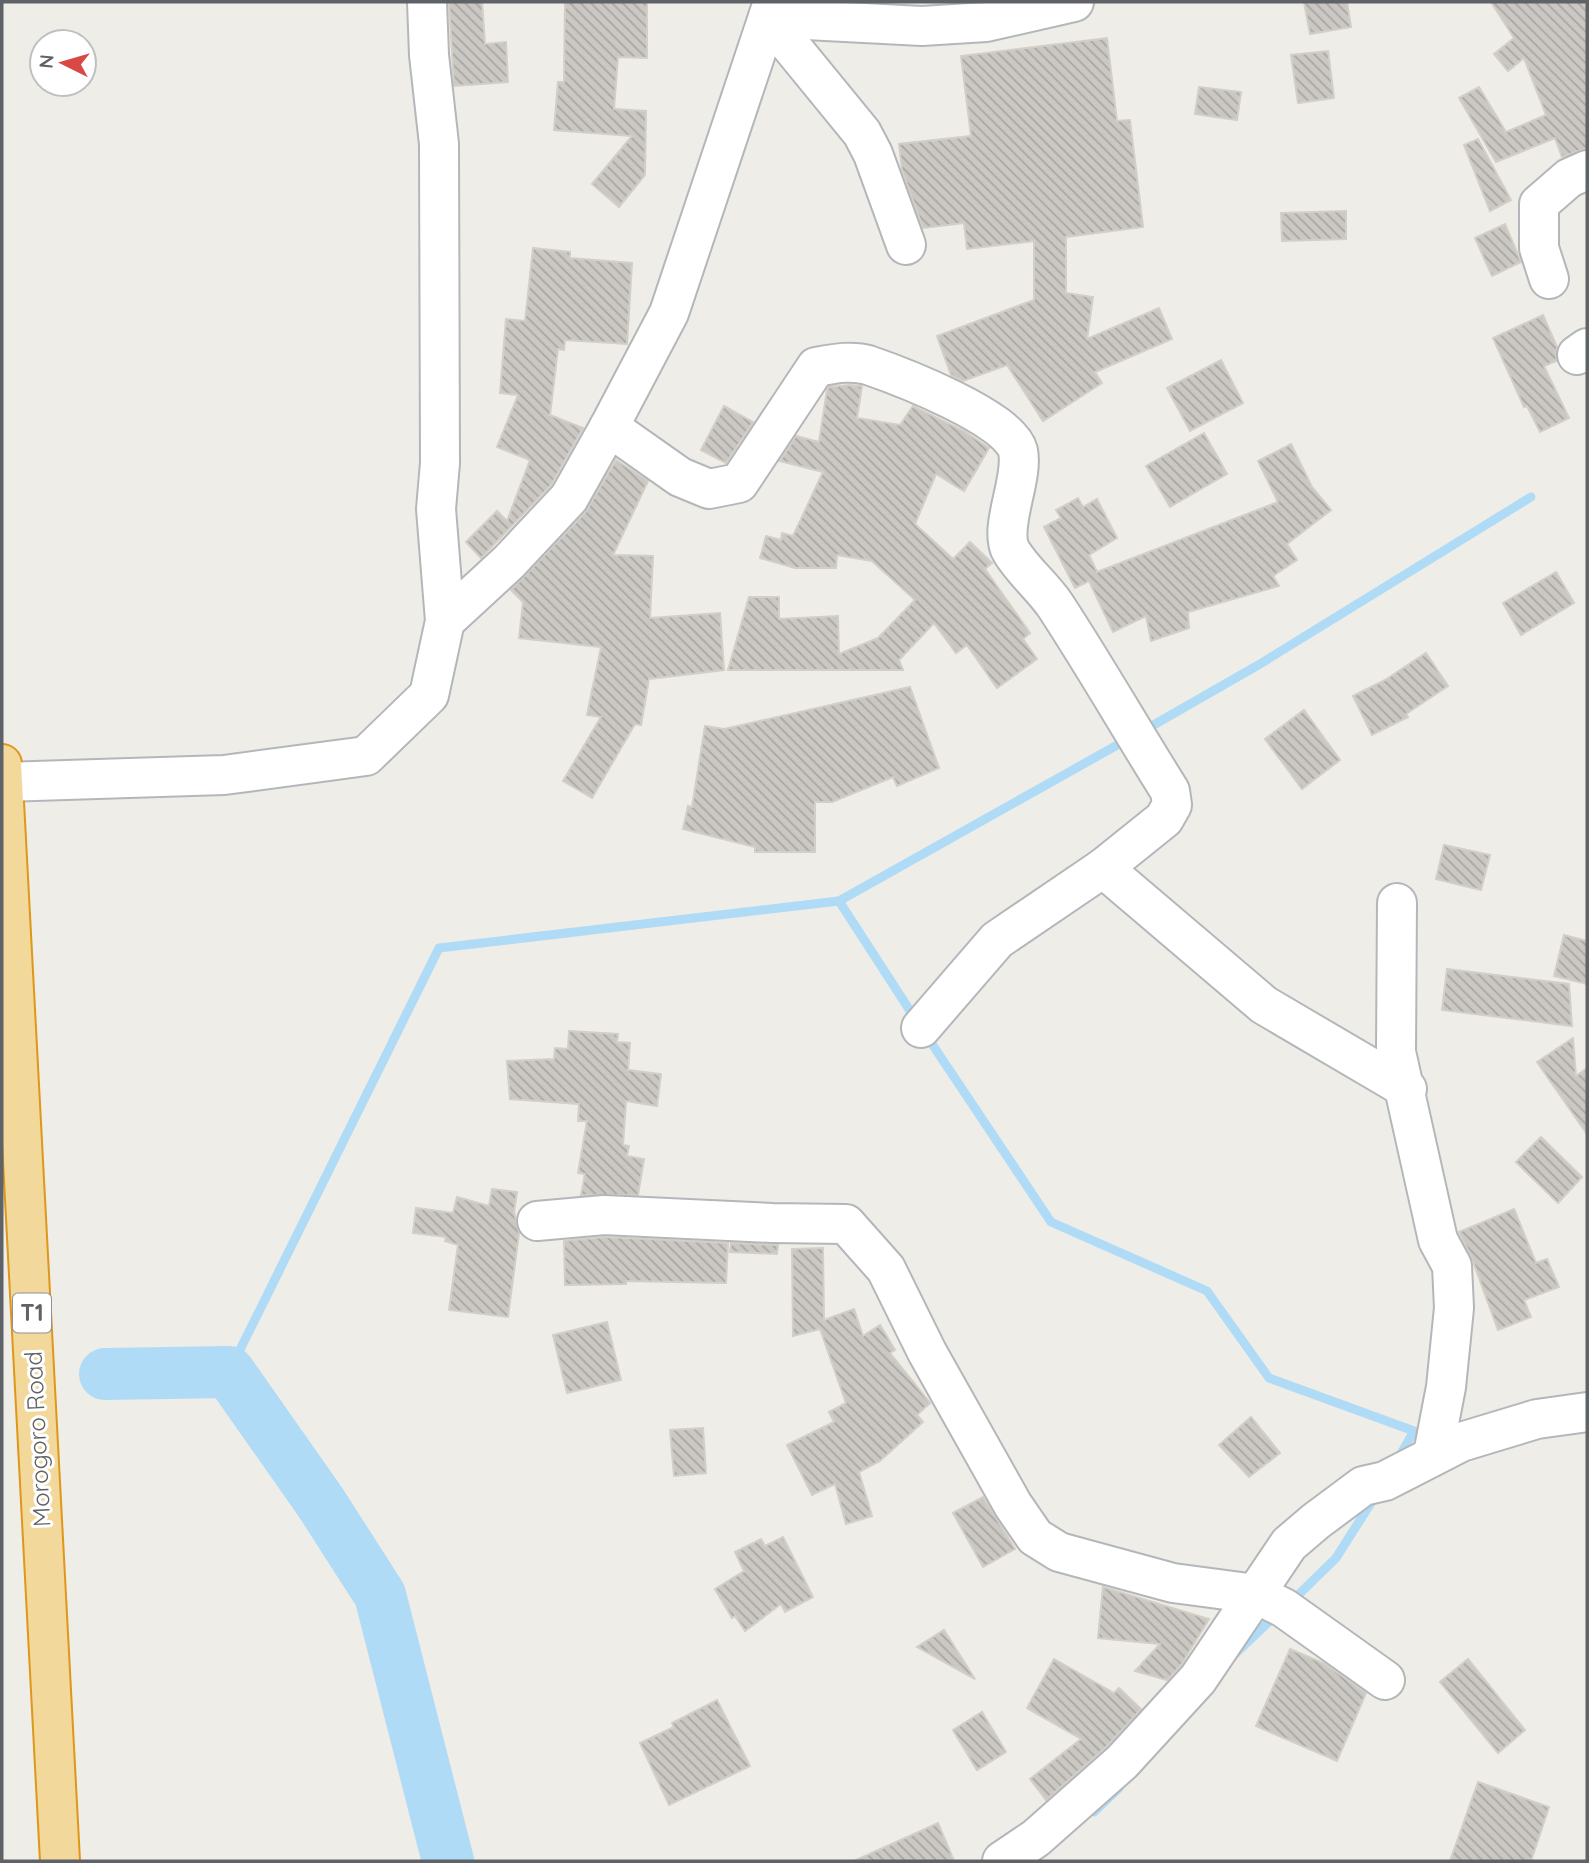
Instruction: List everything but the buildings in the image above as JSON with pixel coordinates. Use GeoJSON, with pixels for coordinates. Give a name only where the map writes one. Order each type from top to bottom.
{"type":"FeatureCollection","features":[{"type":"Feature","properties":{"kind":"highway","name":"Morogoro Road"},"geometry":{"type":"LineString","coordinates":[[2,773],[60,1861]]}},
{"type":"Feature","properties":{"kind":"street"},"geometry":{"type":"LineString","coordinates":[[2,773],[224,775],[366,756],[429,695],[445,621],[436,509],[440,463],[439,144],[429,55],[427,2]]}},
{"type":"Feature","properties":{"kind":"street"},"geometry":{"type":"LineString","coordinates":[[770,10],[922,26],[986,22],[1074,2]]}},
{"type":"Feature","properties":{"kind":"street"},"geometry":{"type":"LineString","coordinates":[[445,621],[509,562],[569,498],[610,427],[669,313],[770,10]]}},
{"type":"Feature","properties":{"kind":"street"},"geometry":{"type":"LineString","coordinates":[[770,10],[862,133],[873,154],[906,245]]}},
{"type":"Feature","properties":{"kind":"street"},"geometry":{"type":"LineString","coordinates":[[1549,279],[1539,248],[1539,204],[1569,178],[1587,170]]}},
{"type":"Feature","properties":{"kind":"street"},"geometry":{"type":"LineString","coordinates":[[610,427],[680,477],[709,489],[739,483],[816,367],[840,362],[867,365],[951,398],[997,424],[1018,448],[1019,468],[1008,534],[1010,550],[1049,596],[1170,790],[1172,805],[1164,819],[1103,868],[997,940],[920,1028]]}},
{"type":"Feature","properties":{"kind":"street"},"geometry":{"type":"LineString","coordinates":[[1103,868],[1264,1005],[1407,1089]]}},
{"type":"Feature","properties":{"kind":"street"},"geometry":{"type":"LineString","coordinates":[[1397,903],[1396,1052],[1407,1089],[1438,1240],[1452,1266],[1452,1330],[1433,1454]]}},
{"type":"Feature","properties":{"kind":"street"},"geometry":{"type":"LineString","coordinates":[[537,1221],[604,1215],[772,1223],[843,1222],[865,1242],[886,1269],[1013,1505],[1035,1537],[1059,1552],[1173,1583],[1256,1594],[1284,1608],[1385,1680]]}},
{"type":"Feature","properties":{"kind":"street"},"geometry":{"type":"LineString","coordinates":[[1002,1861],[1036,1838],[1122,1762],[1198,1679],[1289,1544],[1317,1521],[1363,1486],[1385,1481],[1433,1454],[1537,1419],[1587,1412]]}},
{"type":"Feature","properties":{"kind":"waterway"},"geometry":{"type":"LineString","coordinates":[[1143,731],[1260,664],[1531,497]]}},
{"type":"Feature","properties":{"kind":"waterway"},"geometry":{"type":"LineString","coordinates":[[229,1372],[439,948],[839,901],[1128,739]]}},
{"type":"Feature","properties":{"kind":"waterway"},"geometry":{"type":"LineString","coordinates":[[839,901],[916,1020]]}},
{"type":"Feature","properties":{"kind":"waterway"},"geometry":{"type":"LineString","coordinates":[[926,1035],[1051,1222],[1207,1291],[1269,1378],[1414,1431],[1398,1459]]}},
{"type":"Feature","properties":{"kind":"waterway"},"geometry":{"type":"LineString","coordinates":[[105,1374],[229,1372],[321,1503],[380,1595],[448,1861]]}},
{"type":"Feature","properties":{"kind":"waterway"},"geometry":{"type":"LineString","coordinates":[[1292,1601],[1336,1558],[1376,1495]]}},
{"type":"Feature","properties":{"kind":"waterway"},"geometry":{"type":"LineString","coordinates":[[1233,1656],[1276,1615]]}},
{"type":"Feature","properties":{"kind":"waterway"},"geometry":{"type":"LineString","coordinates":[[1094,1812],[1119,1788]]}}]}
